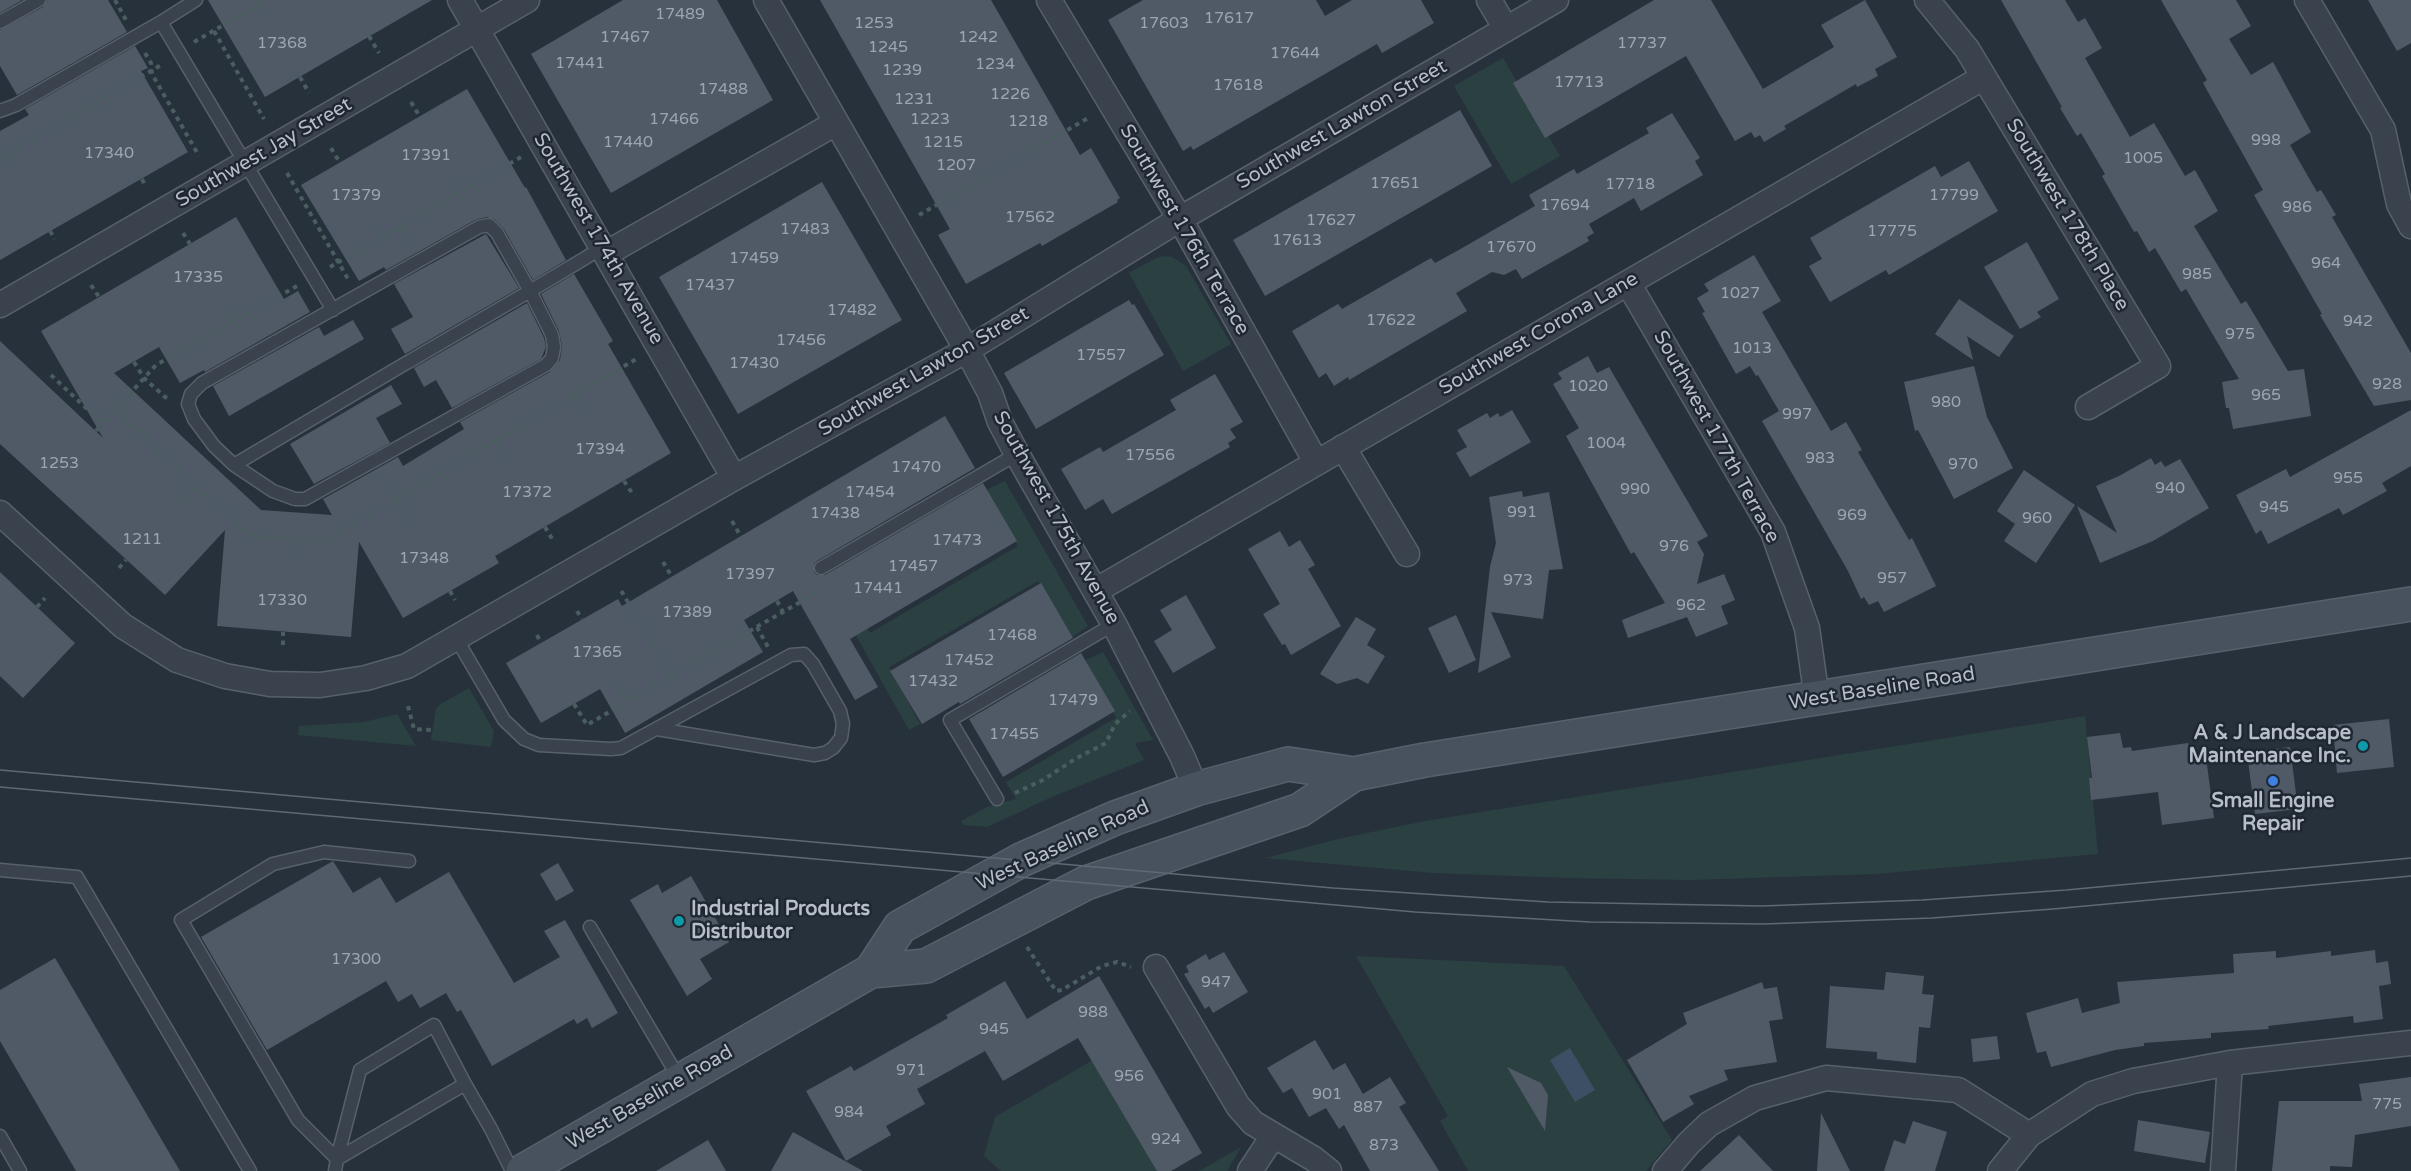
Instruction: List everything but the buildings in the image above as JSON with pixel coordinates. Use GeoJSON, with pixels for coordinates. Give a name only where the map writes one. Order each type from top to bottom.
{"type":"FeatureCollection","features":[{"type":"Feature","properties":{"kind":"main road","name":"West Baseline Road"},"geometry":{"type":"LineString","coordinates":[[871,971],[900,927],[1031,856],[1115,818],[1196,789],[1288,764],[1354,774],[1425,760],[2411,604]]}},
{"type":"Feature","properties":{"kind":"main road","name":"West Baseline Road"},"geometry":{"type":"LineString","coordinates":[[523,1171],[871,971],[926,966],[1086,883],[1300,810],[1354,774]]}},
{"type":"Feature","properties":{"kind":"street","name":"Southwest 174th Avenue"},"geometry":{"type":"LineString","coordinates":[[460,0],[734,478]]}},
{"type":"Feature","properties":{"kind":"street","name":"Southwest Jay Street"},"geometry":{"type":"LineString","coordinates":[[0,305],[527,0]]}},
{"type":"Feature","properties":{"kind":"street","name":"Southwest 175th Avenue"},"geometry":{"type":"LineString","coordinates":[[766,0],[967,350],[990,393],[1000,422],[1114,624],[1196,789]]}},
{"type":"Feature","properties":{"kind":"street"},"geometry":{"type":"LineString","coordinates":[[1489,0],[1506,29]]}},
{"type":"Feature","properties":{"kind":"street","name":"Southwest Lawton Street"},"geometry":{"type":"LineString","coordinates":[[0,513],[123,626],[177,660],[225,676],[270,684],[320,685],[366,678],[407,666],[734,478],[967,350],[1180,219],[1556,0]]}},
{"type":"Feature","properties":{"kind":"street","name":"Southwest 178th Place"},"geometry":{"type":"LineString","coordinates":[[1927,0],[1967,49],[2158,366],[2088,406]]}},
{"type":"Feature","properties":{"kind":"street"},"geometry":{"type":"LineString","coordinates":[[2307,0],[2383,130],[2399,204],[2411,226]]}},
{"type":"Feature","properties":{"kind":"street","name":"Southwest 176th Terrace"},"geometry":{"type":"LineString","coordinates":[[1051,1],[1180,219],[1316,462]]}},
{"type":"Feature","properties":{"kind":"street","name":"Southwest Corona Lane"},"geometry":{"type":"LineString","coordinates":[[1095,591],[1984,77]]}},
{"type":"Feature","properties":{"kind":"street"},"geometry":{"type":"LineString","coordinates":[[605,250],[836,123]]}},
{"type":"Feature","properties":{"kind":"street","name":"Southwest 177th Terrace"},"geometry":{"type":"LineString","coordinates":[[1628,283],[1773,532],[1807,628],[1817,699]]}},
{"type":"Feature","properties":{"kind":"street"},"geometry":{"type":"LineString","coordinates":[[1343,447],[1407,554]]}},
{"type":"Feature","properties":{"kind":"street"},"geometry":{"type":"LineString","coordinates":[[1156,967],[1238,1106],[1253,1123],[1314,1159],[1329,1171]]}},
{"type":"Feature","properties":{"kind":"street"},"geometry":{"type":"LineString","coordinates":[[2000,1171],[2028,1135],[2092,1094],[2133,1081],[2230,1063],[2411,1043]]}},
{"type":"Feature","properties":{"kind":"street"},"geometry":{"type":"LineString","coordinates":[[2223,1171],[2230,1063]]}},
{"type":"Feature","properties":{"kind":"street"},"geometry":{"type":"LineString","coordinates":[[1665,1171],[1709,1124],[1755,1098],[1826,1078],[1958,1090],[2028,1135]]}},
{"type":"Feature","properties":{"kind":"street"},"geometry":{"type":"LineString","coordinates":[[1250,1171],[1273,1136]]}},
{"type":"Feature","properties":{"kind":"lane"},"geometry":{"type":"LineString","coordinates":[[0,22],[39,0]]}},
{"type":"Feature","properties":{"kind":"lane"},"geometry":{"type":"LineString","coordinates":[[0,111],[16,105],[196,0]]}},
{"type":"Feature","properties":{"kind":"lane"},"geometry":{"type":"LineString","coordinates":[[161,22],[333,310]]}},
{"type":"Feature","properties":{"kind":"lane"},"geometry":{"type":"LineString","coordinates":[[489,225],[497,232],[552,335],[554,347],[552,358],[546,364],[305,499],[294,499],[273,491],[234,465],[214,446],[194,418],[188,404],[191,394],[202,383],[333,310],[479,227],[489,225]]}},
{"type":"Feature","properties":{"kind":"lane"},"geometry":{"type":"LineString","coordinates":[[234,465],[530,291],[605,250]]}},
{"type":"Feature","properties":{"kind":"lane"},"geometry":{"type":"LineString","coordinates":[[821,568],[1017,454]]}},
{"type":"Feature","properties":{"kind":"lane"},"geometry":{"type":"LineString","coordinates":[[997,799],[950,720],[1114,624]]}},
{"type":"Feature","properties":{"kind":"lane"},"geometry":{"type":"LineString","coordinates":[[456,638],[504,720],[524,739],[539,745],[611,750],[621,748],[791,655],[804,654],[813,664],[840,711],[843,724],[841,738],[833,748],[825,753],[814,755],[657,729]]}},
{"type":"Feature","properties":{"kind":"lane"},"geometry":{"type":"LineString","coordinates":[[336,1165],[298,1120],[181,920],[273,864],[324,852],[409,861]]}},
{"type":"Feature","properties":{"kind":"lane"},"geometry":{"type":"LineString","coordinates":[[0,870],[77,877],[250,1171]]}},
{"type":"Feature","properties":{"kind":"lane"},"geometry":{"type":"LineString","coordinates":[[590,927],[680,1081]]}},
{"type":"Feature","properties":{"kind":"lane"},"geometry":{"type":"LineString","coordinates":[[336,1165],[360,1070],[434,1025],[512,1171]]}},
{"type":"Feature","properties":{"kind":"lane"},"geometry":{"type":"LineString","coordinates":[[336,1165],[465,1084]]}},
{"type":"Feature","properties":{"kind":"lane"},"geometry":{"type":"LineString","coordinates":[[0,1136],[20,1171]]}},
{"type":"Feature","properties":{"kind":"path"},"geometry":{"type":"LineString","coordinates":[[115,0],[151,63],[152,75],[199,156]]}},
{"type":"Feature","properties":{"kind":"path"},"geometry":{"type":"LineString","coordinates":[[0,158],[267,0]]}},
{"type":"Feature","properties":{"kind":"path"},"geometry":{"type":"LineString","coordinates":[[259,4],[265,14]]}},
{"type":"Feature","properties":{"kind":"path"},"geometry":{"type":"LineString","coordinates":[[213,31],[264,119]]}},
{"type":"Feature","properties":{"kind":"path"},"geometry":{"type":"LineString","coordinates":[[369,36],[379,53]]}},
{"type":"Feature","properties":{"kind":"path"},"geometry":{"type":"LineString","coordinates":[[300,77],[309,93]]}},
{"type":"Feature","properties":{"kind":"path"},"geometry":{"type":"LineString","coordinates":[[97,102],[104,113]]}},
{"type":"Feature","properties":{"kind":"path"},"geometry":{"type":"LineString","coordinates":[[411,102],[420,117]]}},
{"type":"Feature","properties":{"kind":"path"},"geometry":{"type":"LineString","coordinates":[[895,228],[1112,105]]}},
{"type":"Feature","properties":{"kind":"path"},"geometry":{"type":"LineString","coordinates":[[331,148],[340,163]]}},
{"type":"Feature","properties":{"kind":"path"},"geometry":{"type":"LineString","coordinates":[[6,154],[13,165]]}},
{"type":"Feature","properties":{"kind":"path"},"geometry":{"type":"LineString","coordinates":[[287,173],[349,283]]}},
{"type":"Feature","properties":{"kind":"path"},"geometry":{"type":"LineString","coordinates":[[142,179],[146,187]]}},
{"type":"Feature","properties":{"kind":"path"},"geometry":{"type":"LineString","coordinates":[[458,182],[463,191]]}},
{"type":"Feature","properties":{"kind":"path"},"geometry":{"type":"LineString","coordinates":[[378,229],[383,237]]}},
{"type":"Feature","properties":{"kind":"path"},"geometry":{"type":"LineString","coordinates":[[50,231],[55,239]]}},
{"type":"Feature","properties":{"kind":"path"},"geometry":{"type":"LineString","coordinates":[[183,233],[190,244]]}},
{"type":"Feature","properties":{"kind":"path"},"geometry":{"type":"LineString","coordinates":[[91,285],[99,297]]}},
{"type":"Feature","properties":{"kind":"path"},"geometry":{"type":"LineString","coordinates":[[226,308],[234,321]]}},
{"type":"Feature","properties":{"kind":"path"},"geometry":{"type":"LineString","coordinates":[[134,362],[144,378],[165,397],[188,404]]}},
{"type":"Feature","properties":{"kind":"path"},"geometry":{"type":"LineString","coordinates":[[51,375],[102,423]]}},
{"type":"Feature","properties":{"kind":"path"},"geometry":{"type":"LineString","coordinates":[[575,395],[587,416]]}},
{"type":"Feature","properties":{"kind":"path"},"geometry":{"type":"LineString","coordinates":[[96,431],[115,410]]}},
{"type":"Feature","properties":{"kind":"path"},"geometry":{"type":"LineString","coordinates":[[496,441],[508,462]]}},
{"type":"Feature","properties":{"kind":"path"},"geometry":{"type":"LineString","coordinates":[[372,461],[413,524]]}},
{"type":"Feature","properties":{"kind":"path"},"geometry":{"type":"LineString","coordinates":[[624,481],[634,496]]}},
{"type":"Feature","properties":{"kind":"path"},"geometry":{"type":"LineString","coordinates":[[178,504],[196,486]]}},
{"type":"Feature","properties":{"kind":"path"},"geometry":{"type":"LineString","coordinates":[[732,521],[741,537]]}},
{"type":"Feature","properties":{"kind":"path"},"geometry":{"type":"LineString","coordinates":[[545,527],[554,542]]}},
{"type":"Feature","properties":{"kind":"path"},"geometry":{"type":"LineString","coordinates":[[292,556],[293,538]]}},
{"type":"Feature","properties":{"kind":"path"},"geometry":{"type":"LineString","coordinates":[[119,568],[126,560]]}},
{"type":"Feature","properties":{"kind":"path"},"geometry":{"type":"LineString","coordinates":[[663,562],[672,577]]}},
{"type":"Feature","properties":{"kind":"path"},"geometry":{"type":"LineString","coordinates":[[619,587],[671,676]]}},
{"type":"Feature","properties":{"kind":"path"},"geometry":{"type":"LineString","coordinates":[[450,591],[455,600]]}},
{"type":"Feature","properties":{"kind":"path"},"geometry":{"type":"LineString","coordinates":[[574,704],[587,725],[816,593]]}},
{"type":"Feature","properties":{"kind":"path"},"geometry":{"type":"LineString","coordinates":[[37,607],[45,598]]}},
{"type":"Feature","properties":{"kind":"path"},"geometry":{"type":"LineString","coordinates":[[777,601],[783,612]]}},
{"type":"Feature","properties":{"kind":"path"},"geometry":{"type":"LineString","coordinates":[[577,611],[582,619]]}},
{"type":"Feature","properties":{"kind":"path"},"geometry":{"type":"LineString","coordinates":[[283,645],[284,632]]}},
{"type":"Feature","properties":{"kind":"path"},"geometry":{"type":"LineString","coordinates":[[537,635],[541,643]]}},
{"type":"Feature","properties":{"kind":"path"},"geometry":{"type":"LineString","coordinates":[[709,640],[715,651]]}},
{"type":"Feature","properties":{"kind":"path"},"geometry":{"type":"LineString","coordinates":[[615,680],[628,701]]}},
{"type":"Feature","properties":{"kind":"path"},"geometry":{"type":"LineString","coordinates":[[997,799],[1043,780],[1075,759],[1095,750],[1106,742],[1122,716],[1152,699]]}},
{"type":"Feature","properties":{"kind":"path"},"geometry":{"type":"LineString","coordinates":[[408,706],[414,729],[431,730]]}},
{"type":"Feature","properties":{"kind":"path"},"geometry":{"type":"LineString","coordinates":[[1013,921],[1056,991],[1062,990],[1102,966],[1117,962],[1131,968],[1136,977],[1156,967]]}},
{"type":"Feature","properties":{"kind":"green space"},"geometry":{"type":"Polygon","coordinates":[[[1503,58],[1560,156],[1511,184],[1454,86],[1503,58]]]}},
{"type":"Feature","properties":{"kind":"green space"},"geometry":{"type":"Polygon","coordinates":[[[1164,256],[1172,257],[1186,266],[1231,344],[1183,371],[1129,273],[1164,256]]]}},
{"type":"Feature","properties":{"kind":"green space"},"geometry":{"type":"Polygon","coordinates":[[[1005,481],[1088,626],[1071,638],[1038,581],[889,667],[920,724],[909,730],[826,582],[836,576],[870,633],[1018,546],[986,490],[1005,481]]]}},
{"type":"Feature","properties":{"kind":"green space"},"geometry":{"type":"Polygon","coordinates":[[[1103,652],[1153,740],[1135,743],[1144,760],[1054,796],[987,827],[963,825],[961,821],[987,807],[1016,799],[1006,782],[1116,718],[1084,661],[1103,652]]]}},
{"type":"Feature","properties":{"kind":"green space"},"geometry":{"type":"Polygon","coordinates":[[[469,688],[494,731],[491,747],[431,740],[436,709],[469,688]]]}},
{"type":"Feature","properties":{"kind":"green space"},"geometry":{"type":"Polygon","coordinates":[[[397,714],[416,746],[298,735],[299,726],[364,722],[397,714]]]}},
{"type":"Feature","properties":{"kind":"green space"},"geometry":{"type":"Polygon","coordinates":[[[2085,716],[2098,854],[1875,874],[1689,880],[1434,873],[1266,858],[1338,839],[1425,821],[2085,716]]]}},
{"type":"Feature","properties":{"kind":"green space"},"geometry":{"type":"Polygon","coordinates":[[[1356,956],[1564,966],[1672,1140],[1646,1171],[1468,1171],[1440,1121],[1448,1116],[1356,956]]]}},
{"type":"Feature","properties":{"kind":"green space"},"geometry":{"type":"Polygon","coordinates":[[[1093,1060],[1158,1171],[1001,1171],[984,1156],[995,1117],[1093,1060]]]}},
{"type":"Feature","properties":{"kind":"green space"},"geometry":{"type":"Polygon","coordinates":[[[1241,1147],[1227,1171],[1199,1171],[1241,1147]]]}},
{"type":"Feature","properties":{"kind":"water"},"geometry":{"type":"Polygon","coordinates":[[[1570,1048],[1595,1090],[1575,1102],[1550,1060],[1570,1048]]]}},
{"type":"Feature","properties":{"kind":"tram line"},"geometry":{"type":"LineString","coordinates":[[0,770],[1333,888],[1548,902],[1762,906],[1922,900],[2066,890],[2411,858]]}},
{"type":"Feature","properties":{"kind":"tram line"},"geometry":{"type":"LineString","coordinates":[[0,787],[1415,912],[1590,922],[1764,924],[1932,918],[2411,876]]}},
{"type":"Feature","properties":{"kind":"place","name":"A & J Landscape Maintenance Inc."},"geometry":{"type":"Point","coordinates":[2363,746]}},
{"type":"Feature","properties":{"kind":"place","name":"Small Engine Repair"},"geometry":{"type":"Point","coordinates":[2273,781]}},
{"type":"Feature","properties":{"kind":"place","name":"Industrial Products Distributor"},"geometry":{"type":"Point","coordinates":[679,921]}}]}
